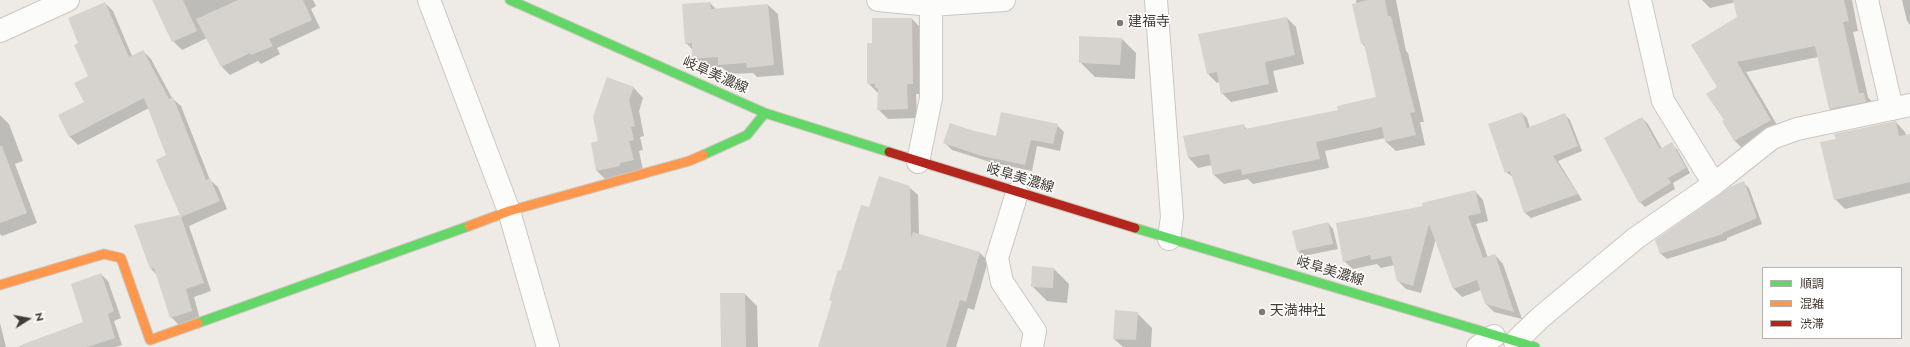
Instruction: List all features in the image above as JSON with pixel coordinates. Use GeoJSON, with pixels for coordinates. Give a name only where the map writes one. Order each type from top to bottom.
{"type":"FeatureCollection","features":[{"type":"Feature","properties":{"kind":"main road","name":"岐阜美濃線"},"geometry":{"type":"LineString","coordinates":[[510,0],[765,113],[1017,193],[1169,239],[1486,342],[1525,345]]}},
{"type":"Feature","properties":{"kind":"main road"},"geometry":{"type":"LineString","coordinates":[[0,285],[104,254],[122,258],[150,340],[509,211],[689,162],[747,135],[765,113]]}},
{"type":"Feature","properties":{"kind":"street"},"geometry":{"type":"LineString","coordinates":[[0,31],[68,0]]}},
{"type":"Feature","properties":{"kind":"street"},"geometry":{"type":"LineString","coordinates":[[429,0],[509,211],[548,347]]}},
{"type":"Feature","properties":{"kind":"street"},"geometry":{"type":"LineString","coordinates":[[878,0],[931,2],[1004,0]]}},
{"type":"Feature","properties":{"kind":"street"},"geometry":{"type":"LineString","coordinates":[[1156,0],[1172,217],[1169,239]]}},
{"type":"Feature","properties":{"kind":"street"},"geometry":{"type":"LineString","coordinates":[[1640,0],[1663,101],[1714,184]]}},
{"type":"Feature","properties":{"kind":"street"},"geometry":{"type":"LineString","coordinates":[[1525,345],[1541,317],[1636,238],[1714,184],[1772,138],[1797,130],[1901,107],[1868,0]]}},
{"type":"Feature","properties":{"kind":"street"},"geometry":{"type":"LineString","coordinates":[[918,162],[931,98],[931,2]]}},
{"type":"Feature","properties":{"kind":"street"},"geometry":{"type":"LineString","coordinates":[[1017,193],[997,258],[1002,282],[1035,331],[1032,347]]}},
{"type":"Feature","properties":{"kind":"building"},"geometry":{"type":"Polygon","coordinates":[[[152,0],[183,0],[197,31],[172,42],[152,0]]]}},
{"type":"Feature","properties":{"kind":"building"},"geometry":{"type":"Polygon","coordinates":[[[238,0],[303,0],[312,20],[269,39],[273,46],[251,55],[250,53],[221,67],[196,19],[238,0]]]}},
{"type":"Feature","properties":{"kind":"building"},"geometry":{"type":"Polygon","coordinates":[[[1368,0],[1385,0],[1388,16],[1391,16],[1415,112],[1410,113],[1416,135],[1385,142],[1382,127],[1316,142],[1320,159],[1242,175],[1241,169],[1213,175],[1209,154],[1188,158],[1183,136],[1244,124],[1245,129],[1338,110],[1337,106],[1376,97],[1364,43],[1361,44],[1352,4],[1368,0]]]}},
{"type":"Feature","properties":{"kind":"building"},"geometry":{"type":"Polygon","coordinates":[[[1733,0],[1844,0],[1849,21],[1843,22],[1859,93],[1864,93],[1866,102],[1829,109],[1815,46],[1737,62],[1771,120],[1734,141],[1722,121],[1724,120],[1706,94],[1717,87],[1691,45],[1737,17],[1733,0]]]}},
{"type":"Feature","properties":{"kind":"building"},"geometry":{"type":"Polygon","coordinates":[[[105,2],[129,57],[143,50],[169,99],[173,97],[206,180],[210,178],[220,201],[181,217],[204,283],[186,289],[192,311],[170,318],[154,268],[150,269],[134,225],[180,215],[156,160],[166,155],[144,98],[69,137],[58,115],[84,102],[74,83],[88,76],[74,45],[78,43],[68,18],[105,2]]]}},
{"type":"Feature","properties":{"kind":"building"},"geometry":{"type":"Polygon","coordinates":[[[710,2],[711,9],[768,4],[774,65],[747,68],[746,63],[718,65],[718,57],[692,59],[692,43],[685,44],[682,4],[710,2]]]}},
{"type":"Feature","properties":{"kind":"building"},"geometry":{"type":"Polygon","coordinates":[[[1287,17],[1295,55],[1265,62],[1269,84],[1221,94],[1217,72],[1207,74],[1198,34],[1287,17]]]}},
{"type":"Feature","properties":{"kind":"building"},"geometry":{"type":"Polygon","coordinates":[[[872,18],[912,18],[913,84],[907,84],[908,109],[877,110],[878,88],[875,88],[875,84],[867,84],[867,43],[872,43],[872,18]]]}},
{"type":"Feature","properties":{"kind":"building"},"geometry":{"type":"Polygon","coordinates":[[[1079,36],[1122,38],[1120,65],[1079,63],[1079,36]]]}},
{"type":"Feature","properties":{"kind":"building"},"geometry":{"type":"Polygon","coordinates":[[[607,77],[634,87],[629,100],[635,126],[631,127],[634,140],[629,141],[634,160],[620,163],[620,166],[596,171],[591,143],[598,141],[593,117],[607,77]]]}},
{"type":"Feature","properties":{"kind":"building"},"geometry":{"type":"Polygon","coordinates":[[[1001,112],[1058,124],[1053,144],[1031,140],[1025,165],[982,156],[943,143],[950,123],[996,136],[1001,112]]]}},
{"type":"Feature","properties":{"kind":"building"},"geometry":{"type":"Polygon","coordinates":[[[1522,112],[1527,128],[1565,113],[1578,146],[1553,156],[1578,194],[1524,213],[1510,171],[1505,173],[1488,124],[1522,112]]]}},
{"type":"Feature","properties":{"kind":"building"},"geometry":{"type":"Polygon","coordinates":[[[1642,117],[1660,149],[1672,142],[1686,168],[1668,178],[1671,183],[1639,203],[1604,138],[1642,117]]]}},
{"type":"Feature","properties":{"kind":"building"},"geometry":{"type":"Polygon","coordinates":[[[1896,121],[1899,136],[1910,134],[1910,182],[1834,200],[1820,142],[1836,139],[1834,134],[1896,121]]]}},
{"type":"Feature","properties":{"kind":"building"},"geometry":{"type":"Polygon","coordinates":[[[0,146],[2,146],[27,213],[0,223],[0,146]]]}},
{"type":"Feature","properties":{"kind":"building"},"geometry":{"type":"Polygon","coordinates":[[[879,176],[910,186],[911,238],[913,232],[980,252],[966,302],[960,300],[946,347],[818,347],[832,301],[829,300],[838,270],[841,270],[861,205],[869,207],[879,176]]]}},
{"type":"Feature","properties":{"kind":"building"},"geometry":{"type":"Polygon","coordinates":[[[1744,181],[1757,218],[1722,233],[1723,234],[1660,254],[1655,240],[1732,186],[1744,181]]]}},
{"type":"Feature","properties":{"kind":"building"},"geometry":{"type":"Polygon","coordinates":[[[1475,190],[1481,213],[1468,216],[1483,258],[1495,254],[1514,312],[1485,304],[1477,280],[1453,289],[1429,224],[1413,286],[1397,281],[1391,256],[1371,260],[1370,255],[1343,262],[1336,223],[1423,206],[1422,203],[1475,190]]]}},
{"type":"Feature","properties":{"kind":"building"},"geometry":{"type":"Polygon","coordinates":[[[1328,222],[1333,244],[1297,251],[1292,231],[1328,222]]]}},
{"type":"Feature","properties":{"kind":"building"},"geometry":{"type":"Polygon","coordinates":[[[1032,266],[1054,268],[1053,288],[1031,287],[1032,266]]]}},
{"type":"Feature","properties":{"kind":"building"},"geometry":{"type":"Polygon","coordinates":[[[101,273],[114,311],[108,314],[115,338],[87,347],[22,347],[21,345],[83,322],[71,284],[101,273]]]}},
{"type":"Feature","properties":{"kind":"building"},"geometry":{"type":"Polygon","coordinates":[[[720,293],[745,293],[746,347],[721,347],[720,293]]]}},
{"type":"Feature","properties":{"kind":"building"},"geometry":{"type":"Polygon","coordinates":[[[1115,310],[1138,312],[1136,340],[1113,339],[1115,310]]]}},
{"type":"Feature","properties":{"kind":"traffic: fast"},"geometry":{"type":"LineString","coordinates":[[510,0],[765,113],[889,152]]}},
{"type":"Feature","properties":{"kind":"traffic: fast"},"geometry":{"type":"LineString","coordinates":[[703,155],[747,135],[765,113]]}},
{"type":"Feature","properties":{"kind":"traffic: fast"},"geometry":{"type":"LineString","coordinates":[[198,323],[469,226]]}},
{"type":"Feature","properties":{"kind":"traffic: fast"},"geometry":{"type":"LineString","coordinates":[[1135,228],[1535,347]]}},
{"type":"Feature","properties":{"kind":"traffic: slow"},"geometry":{"type":"LineString","coordinates":[[469,226],[509,211],[689,161],[703,155]]}},
{"type":"Feature","properties":{"kind":"traffic: slow"},"geometry":{"type":"LineString","coordinates":[[0,285],[104,254],[121,258],[150,340],[198,323]]}},
{"type":"Feature","properties":{"kind":"traffic: jam"},"geometry":{"type":"LineString","coordinates":[[889,152],[1135,228]]}},
{"type":"Feature","properties":{"kind":"place","name":"建福寺"},"geometry":{"type":"Point","coordinates":[1120,23]}},
{"type":"Feature","properties":{"kind":"place","name":"天満神社"},"geometry":{"type":"Point","coordinates":[1262,312]}}]}
